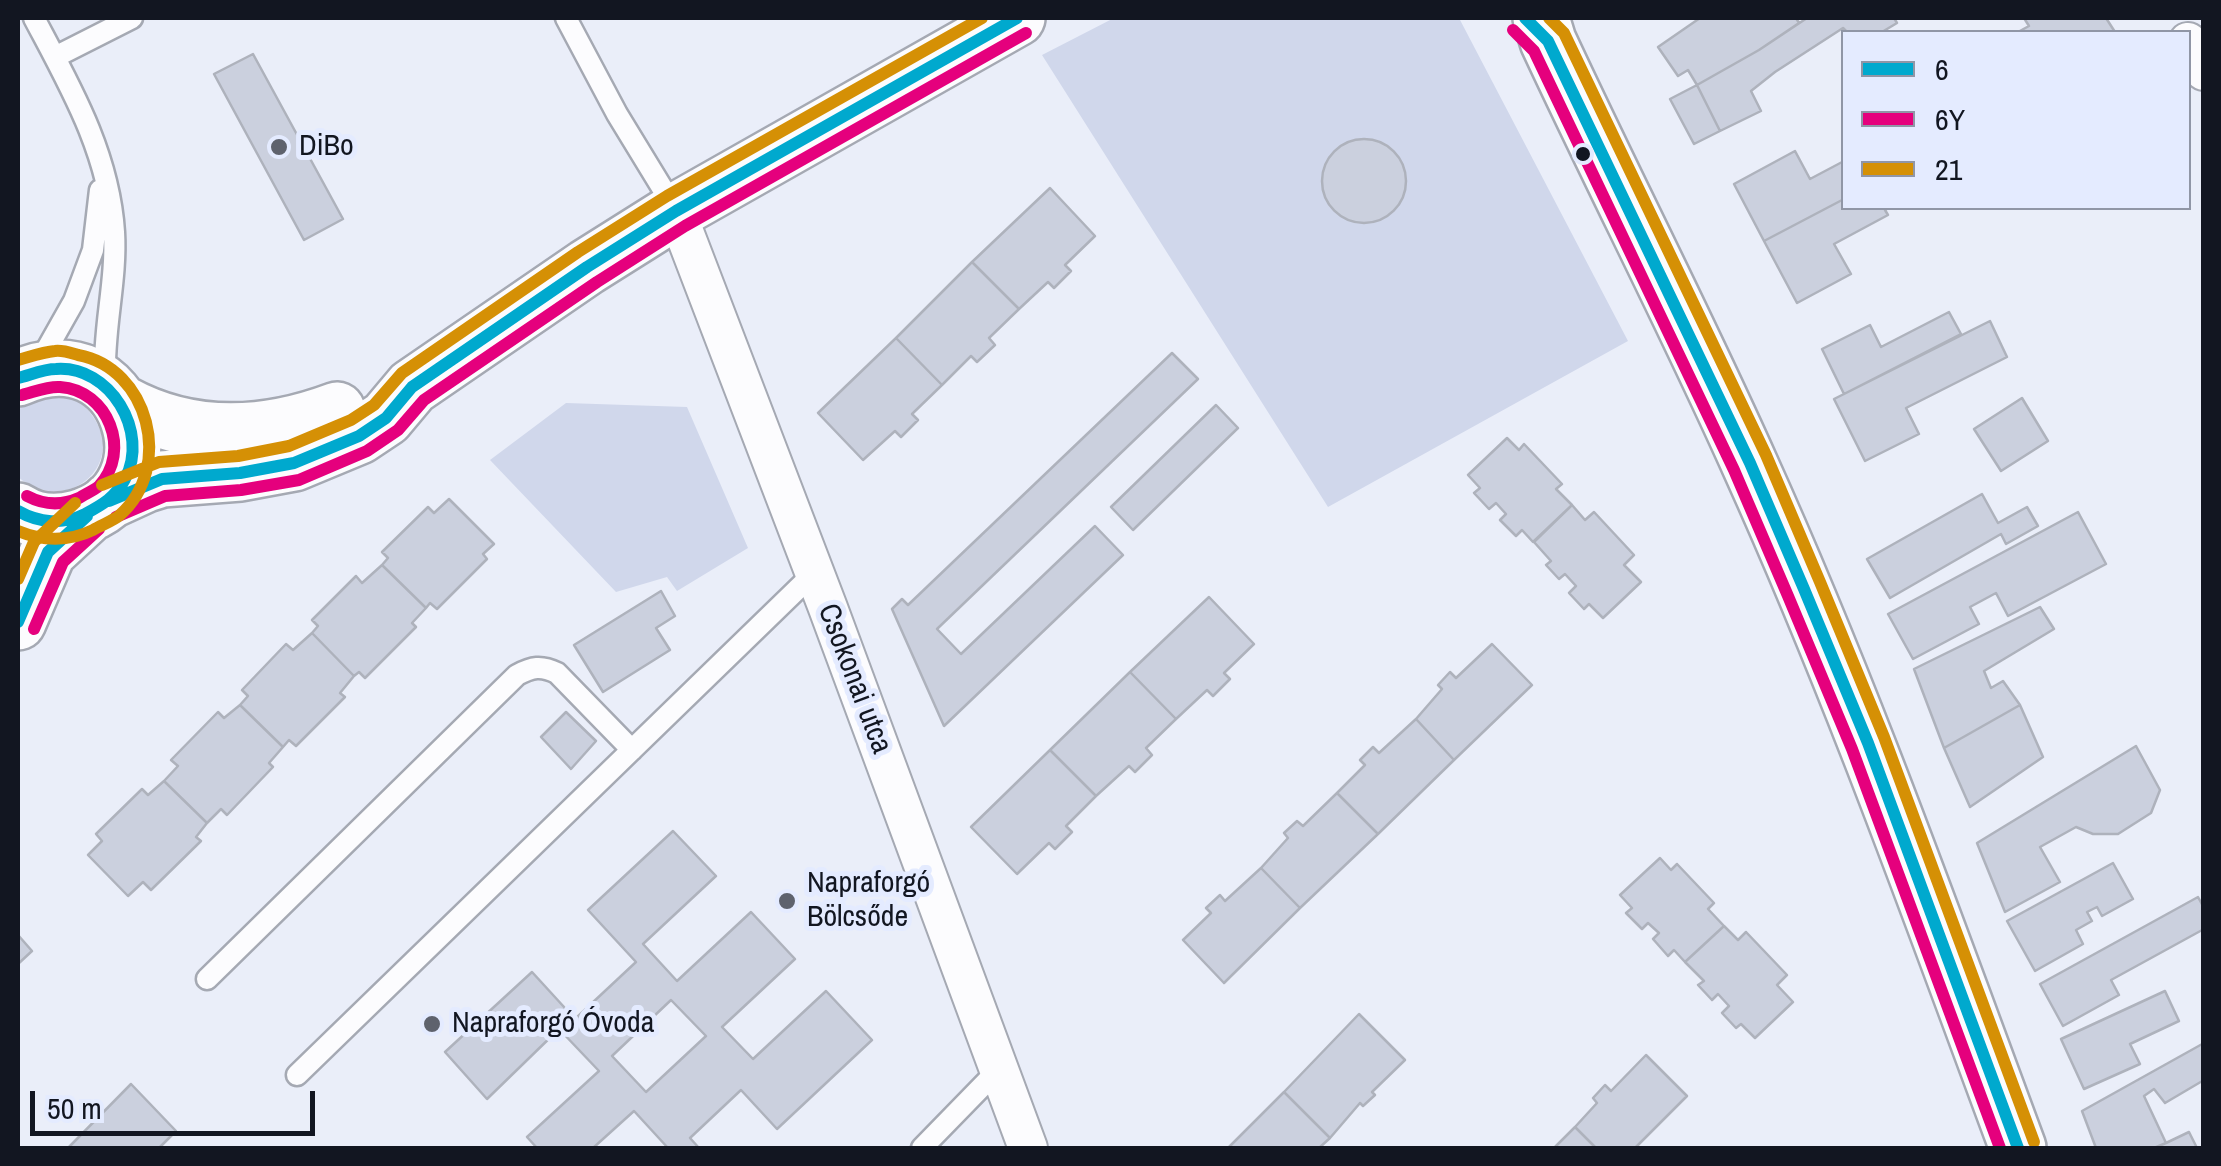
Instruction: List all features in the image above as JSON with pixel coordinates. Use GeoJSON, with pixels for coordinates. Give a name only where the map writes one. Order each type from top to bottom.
{"type":"FeatureCollection","features":[{"type":"Feature","properties":{"kind":"main road"},"geometry":{"type":"LineString","coordinates":[[18,511],[46,521],[67,521],[162,479],[240,474],[294,462],[359,436],[386,418],[412,387],[676,211],[1017,18]]}},
{"type":"Feature","properties":{"kind":"main road"},"geometry":{"type":"LineString","coordinates":[[1538,25],[1750,463],[1804,589],[1868,743],[2018,1148]]}},
{"type":"Feature","properties":{"kind":"main road"},"geometry":{"type":"LineString","coordinates":[[26,374],[60,367],[84,372],[148,418],[216,430],[272,428],[314,419],[412,387]]}},
{"type":"Feature","properties":{"kind":"main road"},"geometry":{"type":"LineString","coordinates":[[18,622],[48,552],[126,480],[133,455],[132,428],[114,394]]}},
{"type":"Feature","properties":{"kind":"street"},"geometry":{"type":"LineString","coordinates":[[2191,47],[2204,71]]}},
{"type":"Feature","properties":{"kind":"street","name":"Csokonai utca"},"geometry":{"type":"LineString","coordinates":[[676,211],[1028,1148]]}},
{"type":"Feature","properties":{"kind":"lane"},"geometry":{"type":"LineString","coordinates":[[34,18],[87,121],[103,169],[114,232],[104,362],[114,394]]}},
{"type":"Feature","properties":{"kind":"lane"},"geometry":{"type":"LineString","coordinates":[[55,57],[132,18]]}},
{"type":"Feature","properties":{"kind":"lane"},"geometry":{"type":"LineString","coordinates":[[566,18],[617,114],[676,211]]}},
{"type":"Feature","properties":{"kind":"lane"},"geometry":{"type":"LineString","coordinates":[[26,374],[74,302],[92,250],[103,169]]}},
{"type":"Feature","properties":{"kind":"lane"},"geometry":{"type":"LineString","coordinates":[[297,1074],[813,574]]}},
{"type":"Feature","properties":{"kind":"lane"},"geometry":{"type":"LineString","coordinates":[[207,978],[517,675],[544,667],[557,673],[632,750]]}},
{"type":"Feature","properties":{"kind":"lane"},"geometry":{"type":"LineString","coordinates":[[922,1148],[998,1070]]}},
{"type":"Feature","properties":{"kind":"shaded area"},"geometry":{"type":"Polygon","coordinates":[[[1114,18],[1459,18],[1628,341],[1328,507],[1042,55],[1114,18]]]}},
{"type":"Feature","properties":{"kind":"shaded area"},"geometry":{"type":"Polygon","coordinates":[[[50,395],[73,399],[87,409],[101,432],[103,450],[88,479],[73,488],[56,491],[37,488],[18,477],[18,411],[24,404],[50,395]]]}},
{"type":"Feature","properties":{"kind":"shaded area"},"geometry":{"type":"Polygon","coordinates":[[[566,403],[687,407],[748,548],[677,591],[667,577],[616,592],[490,460],[566,403]]]}},
{"type":"Feature","properties":{"kind":"building"},"geometry":{"type":"Polygon","coordinates":[[[1700,18],[1796,18],[1799,23],[1697,85],[1688,70],[1678,76],[1658,47],[1700,18]]]}},
{"type":"Feature","properties":{"kind":"building"},"geometry":{"type":"Polygon","coordinates":[[[1807,18],[1894,18],[1897,23],[1885,30],[1843,28],[1751,91],[1761,111],[1720,131],[1697,85],[1807,18]]]}},
{"type":"Feature","properties":{"kind":"building"},"geometry":{"type":"Polygon","coordinates":[[[2024,18],[2106,18],[2114,30],[2022,30],[2029,26],[2024,18]]]}},
{"type":"Feature","properties":{"kind":"building","name":"DiBo"},"geometry":{"type":"Polygon","coordinates":[[[253,54],[343,219],[304,240],[214,74],[253,54]]]}},
{"type":"Feature","properties":{"kind":"building"},"geometry":{"type":"Polygon","coordinates":[[[1697,85],[1720,131],[1694,144],[1670,99],[1697,85]]]}},
{"type":"Feature","properties":{"kind":"building"},"geometry":{"type":"Polygon","coordinates":[[[1364,139],[1380,142],[1394,151],[1403,165],[1403,197],[1394,211],[1380,220],[1364,223],[1348,220],[1334,211],[1325,197],[1322,181],[1325,165],[1334,151],[1348,142],[1364,139]]]}},
{"type":"Feature","properties":{"kind":"building"},"geometry":{"type":"Polygon","coordinates":[[[1795,151],[1810,179],[1841,163],[1841,201],[1764,241],[1734,184],[1795,151]]]}},
{"type":"Feature","properties":{"kind":"building"},"geometry":{"type":"Polygon","coordinates":[[[1050,188],[1095,236],[1065,265],[1071,271],[1054,288],[1048,282],[1019,309],[972,262],[1050,188]]]}},
{"type":"Feature","properties":{"kind":"building"},"geometry":{"type":"Polygon","coordinates":[[[1841,201],[1841,210],[1885,210],[1888,215],[1834,244],[1851,274],[1797,303],[1764,241],[1841,201]]]}},
{"type":"Feature","properties":{"kind":"building"},"geometry":{"type":"Polygon","coordinates":[[[972,262],[1019,309],[989,338],[995,345],[977,362],[971,356],[942,385],[896,338],[972,262]]]}},
{"type":"Feature","properties":{"kind":"building"},"geometry":{"type":"Polygon","coordinates":[[[1949,312],[1961,334],[1844,394],[1822,349],[1870,325],[1881,347],[1949,312]]]}},
{"type":"Feature","properties":{"kind":"building"},"geometry":{"type":"Polygon","coordinates":[[[1990,321],[2007,357],[1906,408],[1919,434],[1865,461],[1834,399],[1990,321]]]}},
{"type":"Feature","properties":{"kind":"building"},"geometry":{"type":"Polygon","coordinates":[[[896,338],[942,385],[912,414],[918,420],[901,437],[895,431],[863,460],[818,413],[896,338]]]}},
{"type":"Feature","properties":{"kind":"building"},"geometry":{"type":"Polygon","coordinates":[[[1172,353],[1198,379],[937,629],[961,654],[1095,526],[1123,555],[944,726],[892,609],[902,599],[908,605],[1172,353]]]}},
{"type":"Feature","properties":{"kind":"building"},"geometry":{"type":"Polygon","coordinates":[[[2022,398],[2048,441],[2001,471],[1974,429],[2022,398]]]}},
{"type":"Feature","properties":{"kind":"building"},"geometry":{"type":"Polygon","coordinates":[[[1216,405],[1238,428],[1133,530],[1111,507],[1216,405]]]}},
{"type":"Feature","properties":{"kind":"building"},"geometry":{"type":"Polygon","coordinates":[[[1507,438],[1519,450],[1524,444],[1562,484],[1556,489],[1572,505],[1533,542],[1522,530],[1516,536],[1500,520],[1506,514],[1496,503],[1489,509],[1474,493],[1480,488],[1468,475],[1507,438]]]}},
{"type":"Feature","properties":{"kind":"building"},"geometry":{"type":"Polygon","coordinates":[[[1982,494],[1998,523],[2027,507],[2038,526],[2006,544],[2001,534],[1890,598],[1867,559],[1982,494]]]}},
{"type":"Feature","properties":{"kind":"building"},"geometry":{"type":"Polygon","coordinates":[[[449,499],[494,544],[483,554],[487,559],[437,609],[430,603],[426,608],[382,565],[388,558],[382,552],[428,507],[434,513],[449,499]]]}},
{"type":"Feature","properties":{"kind":"building"},"geometry":{"type":"Polygon","coordinates":[[[1572,505],[1585,520],[1594,512],[1634,555],[1624,565],[1641,582],[1603,618],[1589,604],[1584,609],[1569,593],[1576,586],[1565,574],[1559,579],[1546,565],[1551,561],[1534,542],[1572,505]]]}},
{"type":"Feature","properties":{"kind":"building"},"geometry":{"type":"Polygon","coordinates":[[[2078,512],[2106,564],[2008,616],[1996,593],[1970,607],[1979,624],[1913,659],[1888,614],[2078,512]]]}},
{"type":"Feature","properties":{"kind":"building"},"geometry":{"type":"Polygon","coordinates":[[[382,565],[426,608],[412,623],[416,627],[365,678],[359,672],[354,676],[312,633],[318,626],[312,620],[356,576],[362,583],[382,565]]]}},
{"type":"Feature","properties":{"kind":"building"},"geometry":{"type":"Polygon","coordinates":[[[661,591],[675,616],[656,628],[670,650],[603,692],[574,645],[661,591]]]}},
{"type":"Feature","properties":{"kind":"building"},"geometry":{"type":"Polygon","coordinates":[[[1209,597],[1254,644],[1224,673],[1230,679],[1213,696],[1207,690],[1176,719],[1130,672],[1209,597]]]}},
{"type":"Feature","properties":{"kind":"building"},"geometry":{"type":"Polygon","coordinates":[[[2040,607],[2054,629],[1984,671],[1991,688],[2003,681],[2020,705],[1944,748],[1914,669],[2040,607]]]}},
{"type":"Feature","properties":{"kind":"building"},"geometry":{"type":"Polygon","coordinates":[[[312,633],[354,676],[340,693],[345,697],[296,746],[289,740],[283,747],[240,705],[248,696],[242,690],[286,644],[293,650],[312,633]]]}},
{"type":"Feature","properties":{"kind":"building"},"geometry":{"type":"Polygon","coordinates":[[[1492,644],[1532,685],[1454,760],[1416,719],[1442,689],[1438,685],[1450,672],[1456,678],[1492,644]]]}},
{"type":"Feature","properties":{"kind":"building"},"geometry":{"type":"Polygon","coordinates":[[[1130,672],[1176,719],[1146,748],[1152,755],[1135,772],[1129,766],[1096,796],[1050,750],[1130,672]]]}},
{"type":"Feature","properties":{"kind":"building"},"geometry":{"type":"Polygon","coordinates":[[[240,705],[283,747],[269,763],[273,767],[227,815],[221,809],[207,823],[164,781],[178,766],[171,760],[218,712],[224,718],[240,705]]]}},
{"type":"Feature","properties":{"kind":"building"},"geometry":{"type":"Polygon","coordinates":[[[2020,705],[2043,757],[1970,807],[1944,748],[2020,705]]]}},
{"type":"Feature","properties":{"kind":"building"},"geometry":{"type":"Polygon","coordinates":[[[566,712],[596,741],[571,769],[541,737],[566,712]]]}},
{"type":"Feature","properties":{"kind":"building"},"geometry":{"type":"Polygon","coordinates":[[[1416,719],[1454,760],[1378,834],[1337,793],[1365,765],[1360,760],[1373,747],[1379,753],[1416,719]]]}},
{"type":"Feature","properties":{"kind":"building"},"geometry":{"type":"Polygon","coordinates":[[[2136,746],[2160,790],[2151,813],[2118,834],[2093,834],[2076,827],[2040,847],[2060,882],[2005,912],[1977,843],[2136,746]]]}},
{"type":"Feature","properties":{"kind":"building"},"geometry":{"type":"Polygon","coordinates":[[[1050,750],[1096,796],[1066,826],[1072,832],[1055,849],[1049,843],[1017,874],[971,827],[1050,750]]]}},
{"type":"Feature","properties":{"kind":"building"},"geometry":{"type":"Polygon","coordinates":[[[164,781],[207,823],[196,837],[201,841],[151,890],[143,882],[128,896],[88,855],[102,841],[96,834],[142,789],[148,795],[164,781]]]}},
{"type":"Feature","properties":{"kind":"building"},"geometry":{"type":"Polygon","coordinates":[[[1337,793],[1378,834],[1300,908],[1261,868],[1288,838],[1284,833],[1297,821],[1303,826],[1337,793]]]}},
{"type":"Feature","properties":{"kind":"building"},"geometry":{"type":"Polygon","coordinates":[[[673,831],[716,876],[643,944],[677,981],[751,912],[795,959],[722,1027],[753,1059],[826,991],[872,1040],[777,1129],[741,1090],[690,1138],[699,1148],[668,1148],[634,1111],[593,1148],[537,1148],[527,1137],[599,1071],[559,1029],[487,1099],[445,1052],[532,972],[575,1019],[636,962],[588,910],[673,831]],[[671,1000],[612,1056],[646,1092],[706,1036],[671,1000]]]}},
{"type":"Feature","properties":{"kind":"building"},"geometry":{"type":"Polygon","coordinates":[[[1660,858],[1671,870],[1677,864],[1714,903],[1708,909],[1724,926],[1685,962],[1674,950],[1668,956],[1653,939],[1659,933],[1648,923],[1642,929],[1626,913],[1632,908],[1620,895],[1660,858]]]}},
{"type":"Feature","properties":{"kind":"building"},"geometry":{"type":"Polygon","coordinates":[[[2113,863],[2133,899],[2102,916],[2097,907],[2087,912],[2092,921],[2076,930],[2083,944],[2035,971],[2007,921],[2113,863]]]}},
{"type":"Feature","properties":{"kind":"building"},"geometry":{"type":"Polygon","coordinates":[[[1261,868],[1300,908],[1224,983],[1183,940],[1211,913],[1206,908],[1220,895],[1225,901],[1261,868]]]}},
{"type":"Feature","properties":{"kind":"building"},"geometry":{"type":"Polygon","coordinates":[[[2198,897],[2204,908],[2204,929],[2111,980],[2119,995],[2063,1026],[2040,984],[2198,897]]]}},
{"type":"Feature","properties":{"kind":"building"},"geometry":{"type":"Polygon","coordinates":[[[1724,926],[1738,940],[1746,932],[1787,975],[1777,985],[1793,1002],[1755,1038],[1741,1024],[1736,1028],[1722,1013],[1729,1006],[1718,994],[1712,1000],[1698,985],[1704,981],[1685,962],[1724,926]]]}},
{"type":"Feature","properties":{"kind":"building"},"geometry":{"type":"Polygon","coordinates":[[[18,935],[32,951],[18,964],[18,935]]]}},
{"type":"Feature","properties":{"kind":"building"},"geometry":{"type":"Polygon","coordinates":[[[2165,991],[2179,1021],[2130,1044],[2140,1064],[2084,1089],[2061,1039],[2165,991]]]}},
{"type":"Feature","properties":{"kind":"building"},"geometry":{"type":"Polygon","coordinates":[[[1359,1014],[1405,1060],[1330,1138],[1284,1092],[1359,1014]]]}},
{"type":"Feature","properties":{"kind":"building"},"geometry":{"type":"Polygon","coordinates":[[[2204,1043],[2204,1080],[2165,1103],[2154,1089],[2144,1096],[2166,1143],[2154,1148],[2096,1148],[2082,1111],[2204,1043]]]}},
{"type":"Feature","properties":{"kind":"building"},"geometry":{"type":"Polygon","coordinates":[[[1646,1055],[1687,1096],[1635,1148],[1596,1148],[1575,1127],[1597,1103],[1593,1098],[1605,1085],[1611,1091],[1646,1055]]]}},
{"type":"Feature","properties":{"kind":"building"},"geometry":{"type":"Polygon","coordinates":[[[131,1084],[176,1131],[159,1148],[68,1148],[131,1084]]]}},
{"type":"Feature","properties":{"kind":"building"},"geometry":{"type":"Polygon","coordinates":[[[1284,1092],[1330,1138],[1319,1148],[1228,1148],[1284,1092]]]}},
{"type":"Feature","properties":{"kind":"building"},"geometry":{"type":"Polygon","coordinates":[[[1575,1127],[1596,1148],[1554,1148],[1575,1127]]]}},
{"type":"Feature","properties":{"kind":"building"},"geometry":{"type":"Polygon","coordinates":[[[2189,1132],[2197,1148],[2154,1148],[2166,1143],[2189,1132]]]}},
{"type":"Feature","properties":{"kind":"transit line","name":"21"},"geometry":{"type":"LineString","coordinates":[[102,485],[159,462],[238,456],[289,446],[351,420],[374,405],[402,373],[578,252],[667,196],[982,18]]}},
{"type":"Feature","properties":{"kind":"transit line","name":"6"},"geometry":{"type":"LineString","coordinates":[[109,501],[162,479],[240,473],[294,463],[359,436],[386,418],[412,387],[587,267],[676,211],[1017,18]]}},
{"type":"Feature","properties":{"kind":"transit line","name":"6"},"geometry":{"type":"LineString","coordinates":[[1525,18],[1548,41],[1750,463],[1868,743],[2018,1148]]}},
{"type":"Feature","properties":{"kind":"transit line","name":"21"},"geometry":{"type":"LineString","coordinates":[[1549,18],[1564,33],[1766,455],[1884,737],[2034,1142]]}},
{"type":"Feature","properties":{"kind":"transit line","name":"6Y"},"geometry":{"type":"LineString","coordinates":[[1513,30],[1534,51],[1734,470],[1852,749],[2000,1148]]}},
{"type":"Feature","properties":{"kind":"transit line","name":"6Y"},"geometry":{"type":"LineString","coordinates":[[116,517],[165,496],[241,490],[299,480],[367,451],[398,430],[424,400],[685,226],[1026,33]]}},
{"type":"Feature","properties":{"kind":"transit line","name":"21"},"geometry":{"type":"LineString","coordinates":[[18,360],[61,351],[102,364],[122,379],[137,399],[146,422],[149,447],[146,472],[137,495],[117,517],[84,534],[65,538],[36,537],[18,531]]}},
{"type":"Feature","properties":{"kind":"transit line","name":"6"},"geometry":{"type":"LineString","coordinates":[[18,378],[56,369],[93,378],[120,405],[132,441],[125,479],[113,496],[97,507],[77,518],[60,521],[34,518],[18,511]]}},
{"type":"Feature","properties":{"kind":"transit line","name":"6Y"},"geometry":{"type":"LineString","coordinates":[[22,395],[55,387],[77,391],[102,410],[114,440],[109,472],[99,486],[72,501],[59,503],[27,496]]}},
{"type":"Feature","properties":{"kind":"transit line","name":"21"},"geometry":{"type":"LineString","coordinates":[[18,579],[34,542],[75,503]]}},
{"type":"Feature","properties":{"kind":"transit line","name":"6"},"geometry":{"type":"LineString","coordinates":[[18,622],[48,552],[87,516]]}},
{"type":"Feature","properties":{"kind":"transit line","name":"6Y"},"geometry":{"type":"LineString","coordinates":[[34,629],[63,562],[99,529]]}},
{"type":"Feature","properties":{"kind":"place","name":"DiBo"},"geometry":{"type":"Point","coordinates":[279,147]}},
{"type":"Feature","properties":{"kind":"place","name":"Napraforgó Bölcsőde"},"geometry":{"type":"Point","coordinates":[787,901]}},
{"type":"Feature","properties":{"kind":"place","name":"Napraforgó Óvoda"},"geometry":{"type":"Point","coordinates":[432,1024]}}]}
